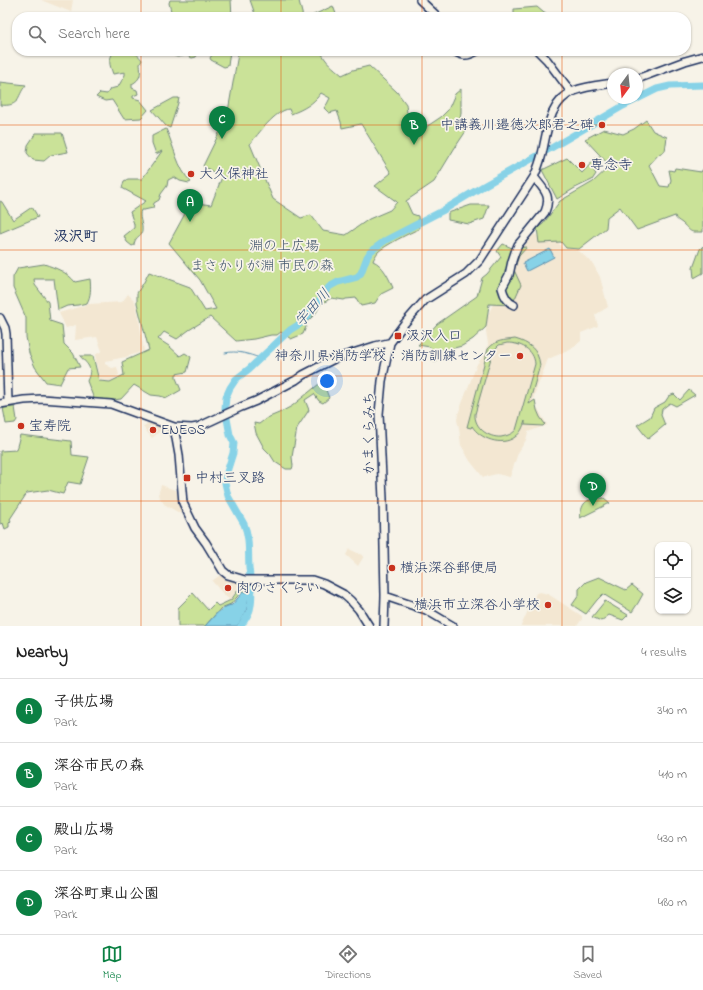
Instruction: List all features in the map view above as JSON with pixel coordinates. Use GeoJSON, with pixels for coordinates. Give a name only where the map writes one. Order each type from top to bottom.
{"type":"FeatureCollection","features":[{"type":"Feature","properties":{"kind":"street"},"geometry":{"type":"LineString","coordinates":[[420,0],[433,12]]}},
{"type":"Feature","properties":{"kind":"street"},"geometry":{"type":"LineString","coordinates":[[543,56],[571,92]]}},
{"type":"Feature","properties":{"kind":"street"},"geometry":{"type":"LineString","coordinates":[[643,77],[703,56]]}},
{"type":"Feature","properties":{"kind":"street","name":"かまくらみち"},"geometry":{"type":"LineString","coordinates":[[384,626],[384,499],[380,414],[382,381],[390,344],[404,324],[425,300],[466,274],[480,260],[534,177],[538,168],[548,127],[556,106],[571,92],[607,84]]}},
{"type":"Feature","properties":{"kind":"street"},"geometry":{"type":"LineString","coordinates":[[514,305],[506,299],[502,288],[510,275],[512,262],[518,245],[545,212],[547,207],[548,200],[544,190],[534,177]]}},
{"type":"Feature","properties":{"kind":"street"},"geometry":{"type":"LineString","coordinates":[[0,318],[6,334],[8,402]]}},
{"type":"Feature","properties":{"kind":"street"},"geometry":{"type":"LineString","coordinates":[[0,404],[42,399],[111,404],[174,427],[192,428],[198,427],[256,401],[334,359],[375,346],[388,343],[390,344]]}},
{"type":"Feature","properties":{"kind":"street"},"geometry":{"type":"LineString","coordinates":[[174,427],[181,473],[182,498],[185,509],[195,528],[223,571],[232,577],[247,581],[312,580],[324,584],[344,594],[359,610],[369,626]]}},
{"type":"Feature","properties":{"kind":"street"},"geometry":{"type":"LineString","coordinates":[[385,596],[426,610],[453,626]]}},
{"type":"Feature","properties":{"kind":"shaded area"},"geometry":{"type":"Polygon","coordinates":[[[41,0],[73,0],[71,12],[41,0]]]}},
{"type":"Feature","properties":{"kind":"shaded area","name":"神奈川県消防学校：消防訓練センター"},"geometry":{"type":"Polygon","coordinates":[[[553,231],[561,247],[579,251],[593,264],[600,277],[608,307],[595,315],[598,326],[581,333],[581,341],[570,350],[548,359],[533,400],[547,425],[528,432],[526,440],[518,453],[510,477],[497,474],[483,477],[470,461],[461,445],[457,420],[458,414],[477,364],[486,353],[488,344],[486,331],[487,317],[492,306],[495,303],[513,308],[515,300],[510,296],[518,254],[534,234],[541,238],[553,231]]]}},
{"type":"Feature","properties":{"kind":"shaded area"},"geometry":{"type":"Polygon","coordinates":[[[128,294],[135,301],[144,351],[126,357],[105,361],[105,364],[112,368],[117,367],[119,375],[111,381],[99,380],[95,355],[102,351],[97,337],[75,340],[76,325],[66,328],[59,313],[89,304],[122,302],[128,294]]]}},
{"type":"Feature","properties":{"kind":"shaded area","name":"ENEOS"},"geometry":{"type":"Polygon","coordinates":[[[150,421],[165,427],[152,438],[143,427],[150,421]]]}},
{"type":"Feature","properties":{"kind":"shaded area"},"geometry":{"type":"Polygon","coordinates":[[[161,485],[178,491],[179,504],[183,511],[181,514],[164,504],[158,495],[161,485]]]}},
{"type":"Feature","properties":{"kind":"shaded area"},"geometry":{"type":"Polygon","coordinates":[[[349,549],[364,556],[358,566],[346,555],[349,549]]]}},
{"type":"Feature","properties":{"kind":"shaded area","name":"肉のさくらい"},"geometry":{"type":"Polygon","coordinates":[[[223,573],[242,582],[230,600],[212,581],[223,573]]]}},
{"type":"Feature","properties":{"kind":"shaded area","name":"横浜市立深谷小学校"},"geometry":{"type":"Polygon","coordinates":[[[540,592],[548,594],[582,616],[582,619],[577,626],[521,626],[536,593],[540,592]]]}},
{"type":"Feature","properties":{"kind":"green space"},"geometry":{"type":"Polygon","coordinates":[[[170,0],[231,0],[232,12],[170,12],[170,0]]]}},
{"type":"Feature","properties":{"kind":"green space"},"geometry":{"type":"Polygon","coordinates":[[[250,0],[300,0],[302,12],[254,12],[250,0]]]}},
{"type":"Feature","properties":{"kind":"green space"},"geometry":{"type":"Polygon","coordinates":[[[333,6],[335,12],[320,12],[333,6]]]}},
{"type":"Feature","properties":{"kind":"green space"},"geometry":{"type":"Polygon","coordinates":[[[537,7],[543,12],[514,12],[514,9],[537,7]]]}},
{"type":"Feature","properties":{"kind":"green space"},"geometry":{"type":"Polygon","coordinates":[[[139,56],[142,60],[140,64],[140,76],[132,84],[132,88],[137,90],[138,94],[133,96],[133,98],[140,100],[148,110],[141,118],[124,119],[112,100],[105,101],[96,97],[100,93],[107,94],[110,89],[118,87],[125,75],[125,72],[113,74],[110,62],[111,57],[139,56]]]}},
{"type":"Feature","properties":{"kind":"green space"},"geometry":{"type":"Polygon","coordinates":[[[188,56],[196,56],[196,57],[192,58],[188,56]]]}},
{"type":"Feature","properties":{"kind":"green space"},"geometry":{"type":"Polygon","coordinates":[[[211,56],[229,56],[228,66],[224,67],[210,58],[211,56]]]}},
{"type":"Feature","properties":{"kind":"green space"},"geometry":{"type":"Polygon","coordinates":[[[238,56],[323,56],[342,75],[353,70],[369,66],[397,92],[406,104],[407,113],[426,127],[441,117],[448,110],[455,94],[461,89],[461,113],[459,126],[466,131],[434,182],[406,201],[412,214],[418,216],[419,229],[386,246],[378,252],[374,258],[373,261],[383,269],[393,288],[381,294],[375,303],[361,306],[356,298],[344,300],[331,298],[320,305],[316,313],[306,323],[303,334],[291,339],[281,332],[277,335],[236,341],[210,317],[177,339],[164,332],[158,339],[180,356],[185,353],[191,357],[187,372],[176,374],[181,390],[167,398],[151,395],[134,385],[121,399],[107,401],[94,399],[87,381],[90,370],[86,362],[80,356],[93,356],[99,381],[110,382],[124,375],[122,362],[149,350],[137,303],[137,293],[149,272],[190,287],[205,311],[216,309],[200,280],[169,243],[191,202],[211,205],[222,177],[203,166],[227,117],[238,56]],[[321,93],[308,106],[300,110],[291,114],[289,109],[284,110],[268,123],[250,144],[273,199],[301,218],[311,215],[323,231],[346,235],[369,219],[390,210],[397,202],[375,186],[391,173],[361,124],[342,128],[337,111],[329,113],[324,108],[330,98],[321,93]]]}},
{"type":"Feature","properties":{"kind":"green space"},"geometry":{"type":"Polygon","coordinates":[[[0,82],[26,85],[15,103],[0,105],[0,82]]]}},
{"type":"Feature","properties":{"kind":"green space"},"geometry":{"type":"Polygon","coordinates":[[[174,98],[179,98],[170,128],[166,126],[152,110],[174,98]]]}},
{"type":"Feature","properties":{"kind":"green space"},"geometry":{"type":"Polygon","coordinates":[[[646,120],[653,131],[667,137],[665,151],[659,154],[649,165],[660,186],[669,187],[671,180],[669,170],[674,171],[675,168],[701,172],[703,169],[703,232],[691,231],[675,216],[637,230],[620,207],[607,217],[606,228],[579,249],[566,248],[561,242],[539,243],[537,228],[543,224],[560,201],[593,182],[610,166],[585,139],[604,129],[623,134],[634,129],[646,120]]]}},
{"type":"Feature","properties":{"kind":"green space"},"geometry":{"type":"Polygon","coordinates":[[[166,129],[179,164],[191,182],[180,181],[174,177],[168,180],[167,186],[161,194],[159,200],[154,203],[153,208],[141,210],[140,215],[142,232],[132,246],[127,242],[124,236],[134,228],[130,212],[146,201],[122,188],[124,181],[128,179],[142,179],[162,151],[156,154],[152,143],[152,136],[166,129]]]}},
{"type":"Feature","properties":{"kind":"green space"},"geometry":{"type":"Polygon","coordinates":[[[36,133],[62,133],[68,152],[51,155],[44,161],[33,160],[27,153],[28,145],[36,133]]]}},
{"type":"Feature","properties":{"kind":"green space"},"geometry":{"type":"Polygon","coordinates":[[[598,156],[602,159],[594,171],[596,174],[592,180],[557,199],[542,170],[567,158],[582,173],[598,156]]]}},
{"type":"Feature","properties":{"kind":"green space"},"geometry":{"type":"Polygon","coordinates":[[[0,201],[13,220],[32,207],[38,217],[0,233],[0,201]]]}},
{"type":"Feature","properties":{"kind":"green space"},"geometry":{"type":"Polygon","coordinates":[[[471,205],[489,205],[484,219],[469,224],[448,220],[448,213],[471,205]]]}},
{"type":"Feature","properties":{"kind":"green space"},"geometry":{"type":"Polygon","coordinates":[[[503,244],[512,248],[527,247],[519,256],[514,270],[521,285],[512,305],[489,304],[486,327],[473,339],[462,346],[442,351],[435,362],[430,347],[418,345],[437,324],[477,296],[482,278],[501,257],[497,251],[503,244]]]}},
{"type":"Feature","properties":{"kind":"green space"},"geometry":{"type":"Polygon","coordinates":[[[703,246],[703,273],[694,278],[693,268],[700,249],[703,246]]]}},
{"type":"Feature","properties":{"kind":"green space"},"geometry":{"type":"Polygon","coordinates":[[[44,264],[65,273],[75,282],[90,279],[91,285],[87,303],[67,306],[58,310],[54,279],[34,279],[35,285],[48,302],[50,321],[62,325],[64,344],[73,353],[80,367],[68,368],[60,384],[46,382],[35,367],[29,353],[26,337],[26,318],[13,288],[13,277],[18,268],[44,264]]]}},
{"type":"Feature","properties":{"kind":"green space"},"geometry":{"type":"Polygon","coordinates":[[[515,339],[529,345],[535,351],[539,359],[540,365],[529,404],[535,400],[537,410],[545,424],[543,426],[525,425],[525,421],[520,432],[510,440],[492,440],[480,435],[472,426],[471,428],[467,427],[488,349],[497,342],[515,339]],[[512,343],[499,345],[493,351],[475,414],[475,419],[479,427],[487,434],[496,437],[513,433],[516,430],[535,364],[532,354],[526,348],[512,343]]]}},
{"type":"Feature","properties":{"kind":"green space"},"geometry":{"type":"Polygon","coordinates":[[[319,384],[326,390],[329,398],[323,403],[319,401],[314,394],[305,400],[309,410],[297,428],[292,457],[292,469],[286,469],[275,462],[264,448],[256,433],[254,423],[259,424],[267,418],[292,406],[319,384]]]}},
{"type":"Feature","properties":{"kind":"green space"},"geometry":{"type":"Polygon","coordinates":[[[689,390],[695,395],[676,406],[670,403],[662,409],[661,415],[665,425],[648,439],[637,425],[650,417],[654,408],[665,402],[669,396],[674,394],[680,400],[689,390]]]}},
{"type":"Feature","properties":{"kind":"green space"},"geometry":{"type":"Polygon","coordinates":[[[15,407],[17,420],[15,423],[6,424],[3,408],[15,407]]]}},
{"type":"Feature","properties":{"kind":"green space"},"geometry":{"type":"Polygon","coordinates":[[[20,435],[71,441],[72,455],[89,457],[80,484],[68,482],[63,494],[48,490],[27,493],[10,519],[11,521],[9,523],[9,527],[5,529],[3,523],[0,524],[0,451],[16,450],[20,435]]]}},
{"type":"Feature","properties":{"kind":"green space"},"geometry":{"type":"Polygon","coordinates":[[[604,498],[610,503],[580,518],[582,507],[586,502],[593,499],[604,498]]]}},
{"type":"Feature","properties":{"kind":"green space"},"geometry":{"type":"Polygon","coordinates":[[[599,577],[626,590],[632,585],[643,594],[632,612],[603,594],[586,614],[572,605],[579,595],[579,589],[586,582],[599,577]]]}},
{"type":"Feature","properties":{"kind":"green space"},"geometry":{"type":"Polygon","coordinates":[[[243,583],[249,584],[249,591],[242,591],[231,604],[221,608],[205,626],[178,626],[178,608],[193,593],[208,610],[215,603],[218,606],[231,600],[243,583]]]}},
{"type":"Feature","properties":{"kind":"green space"},"geometry":{"type":"Polygon","coordinates":[[[605,601],[628,615],[623,620],[609,615],[601,621],[592,617],[605,601]]]}},
{"type":"Feature","properties":{"kind":"water"},"geometry":{"type":"Polygon","coordinates":[[[550,249],[554,257],[527,271],[523,263],[550,249]]]}},
{"type":"Feature","properties":{"kind":"water"},"geometry":{"type":"Polygon","coordinates":[[[243,592],[249,592],[247,606],[245,614],[237,626],[205,626],[221,610],[232,605],[243,592]]]}},
{"type":"Feature","properties":{"kind":"waterway","name":"宇田川"},"geometry":{"type":"LineString","coordinates":[[241,626],[249,612],[252,599],[248,540],[244,524],[228,496],[225,483],[233,453],[234,443],[230,435],[225,408],[226,397],[236,379],[249,369],[290,330],[303,322],[329,287],[338,282],[357,277],[361,273],[371,251],[386,240],[442,211],[623,106],[657,89],[670,86],[703,85]]}},
{"type":"Feature","properties":{"kind":"waterway"},"geometry":{"type":"LineString","coordinates":[[225,353],[238,352],[260,358]]}},
{"type":"Feature","properties":{"kind":"place","name":"中講義川邉徳次郎君之碑"},"geometry":{"type":"Point","coordinates":[602,125]}},
{"type":"Feature","properties":{"kind":"place","name":"殿山広場"},"geometry":{"type":"Point","coordinates":[222,139]}},
{"type":"Feature","properties":{"kind":"place","name":"深谷市民の森"},"geometry":{"type":"Point","coordinates":[414,145]}},
{"type":"Feature","properties":{"kind":"place","name":"専念寺"},"geometry":{"type":"Point","coordinates":[582,165]}},
{"type":"Feature","properties":{"kind":"place","name":"大久保神社"},"geometry":{"type":"Point","coordinates":[191,174]}},
{"type":"Feature","properties":{"kind":"place","name":"子供広場"},"geometry":{"type":"Point","coordinates":[190,222]}},
{"type":"Feature","properties":{"kind":"place","name":"汲沢入口"},"geometry":{"type":"Point","coordinates":[398,336]}},
{"type":"Feature","properties":{"kind":"place","name":"神奈川県消防学校：消防訓練センター"},"geometry":{"type":"Point","coordinates":[520,356]}},
{"type":"Feature","properties":{"kind":"place","name":"宝寿院"},"geometry":{"type":"Point","coordinates":[21,426]}},
{"type":"Feature","properties":{"kind":"place","name":"ENEOS"},"geometry":{"type":"Point","coordinates":[153,430]}},
{"type":"Feature","properties":{"kind":"place","name":"中村三叉路"},"geometry":{"type":"Point","coordinates":[187,478]}},
{"type":"Feature","properties":{"kind":"place","name":"深谷町東山公園"},"geometry":{"type":"Point","coordinates":[593,506]}},
{"type":"Feature","properties":{"kind":"place","name":"横浜深谷郵便局"},"geometry":{"type":"Point","coordinates":[392,568]}},
{"type":"Feature","properties":{"kind":"place","name":"肉のさくらい"},"geometry":{"type":"Point","coordinates":[228,588]}},
{"type":"Feature","properties":{"kind":"place","name":"横浜市立深谷小学校"},"geometry":{"type":"Point","coordinates":[548,605]}},
{"type":"Feature","properties":{"kind":"district","name":"汲沢町"},"geometry":{"type":"Point","coordinates":[76,237]}},
{"type":"Feature","properties":{"kind":"park label","name":"淵の上広場"},"geometry":{"type":"Point","coordinates":[284,246]}},
{"type":"Feature","properties":{"kind":"park label","name":"まさかりが淵 市民の森"},"geometry":{"type":"Point","coordinates":[262,266]}}]}
